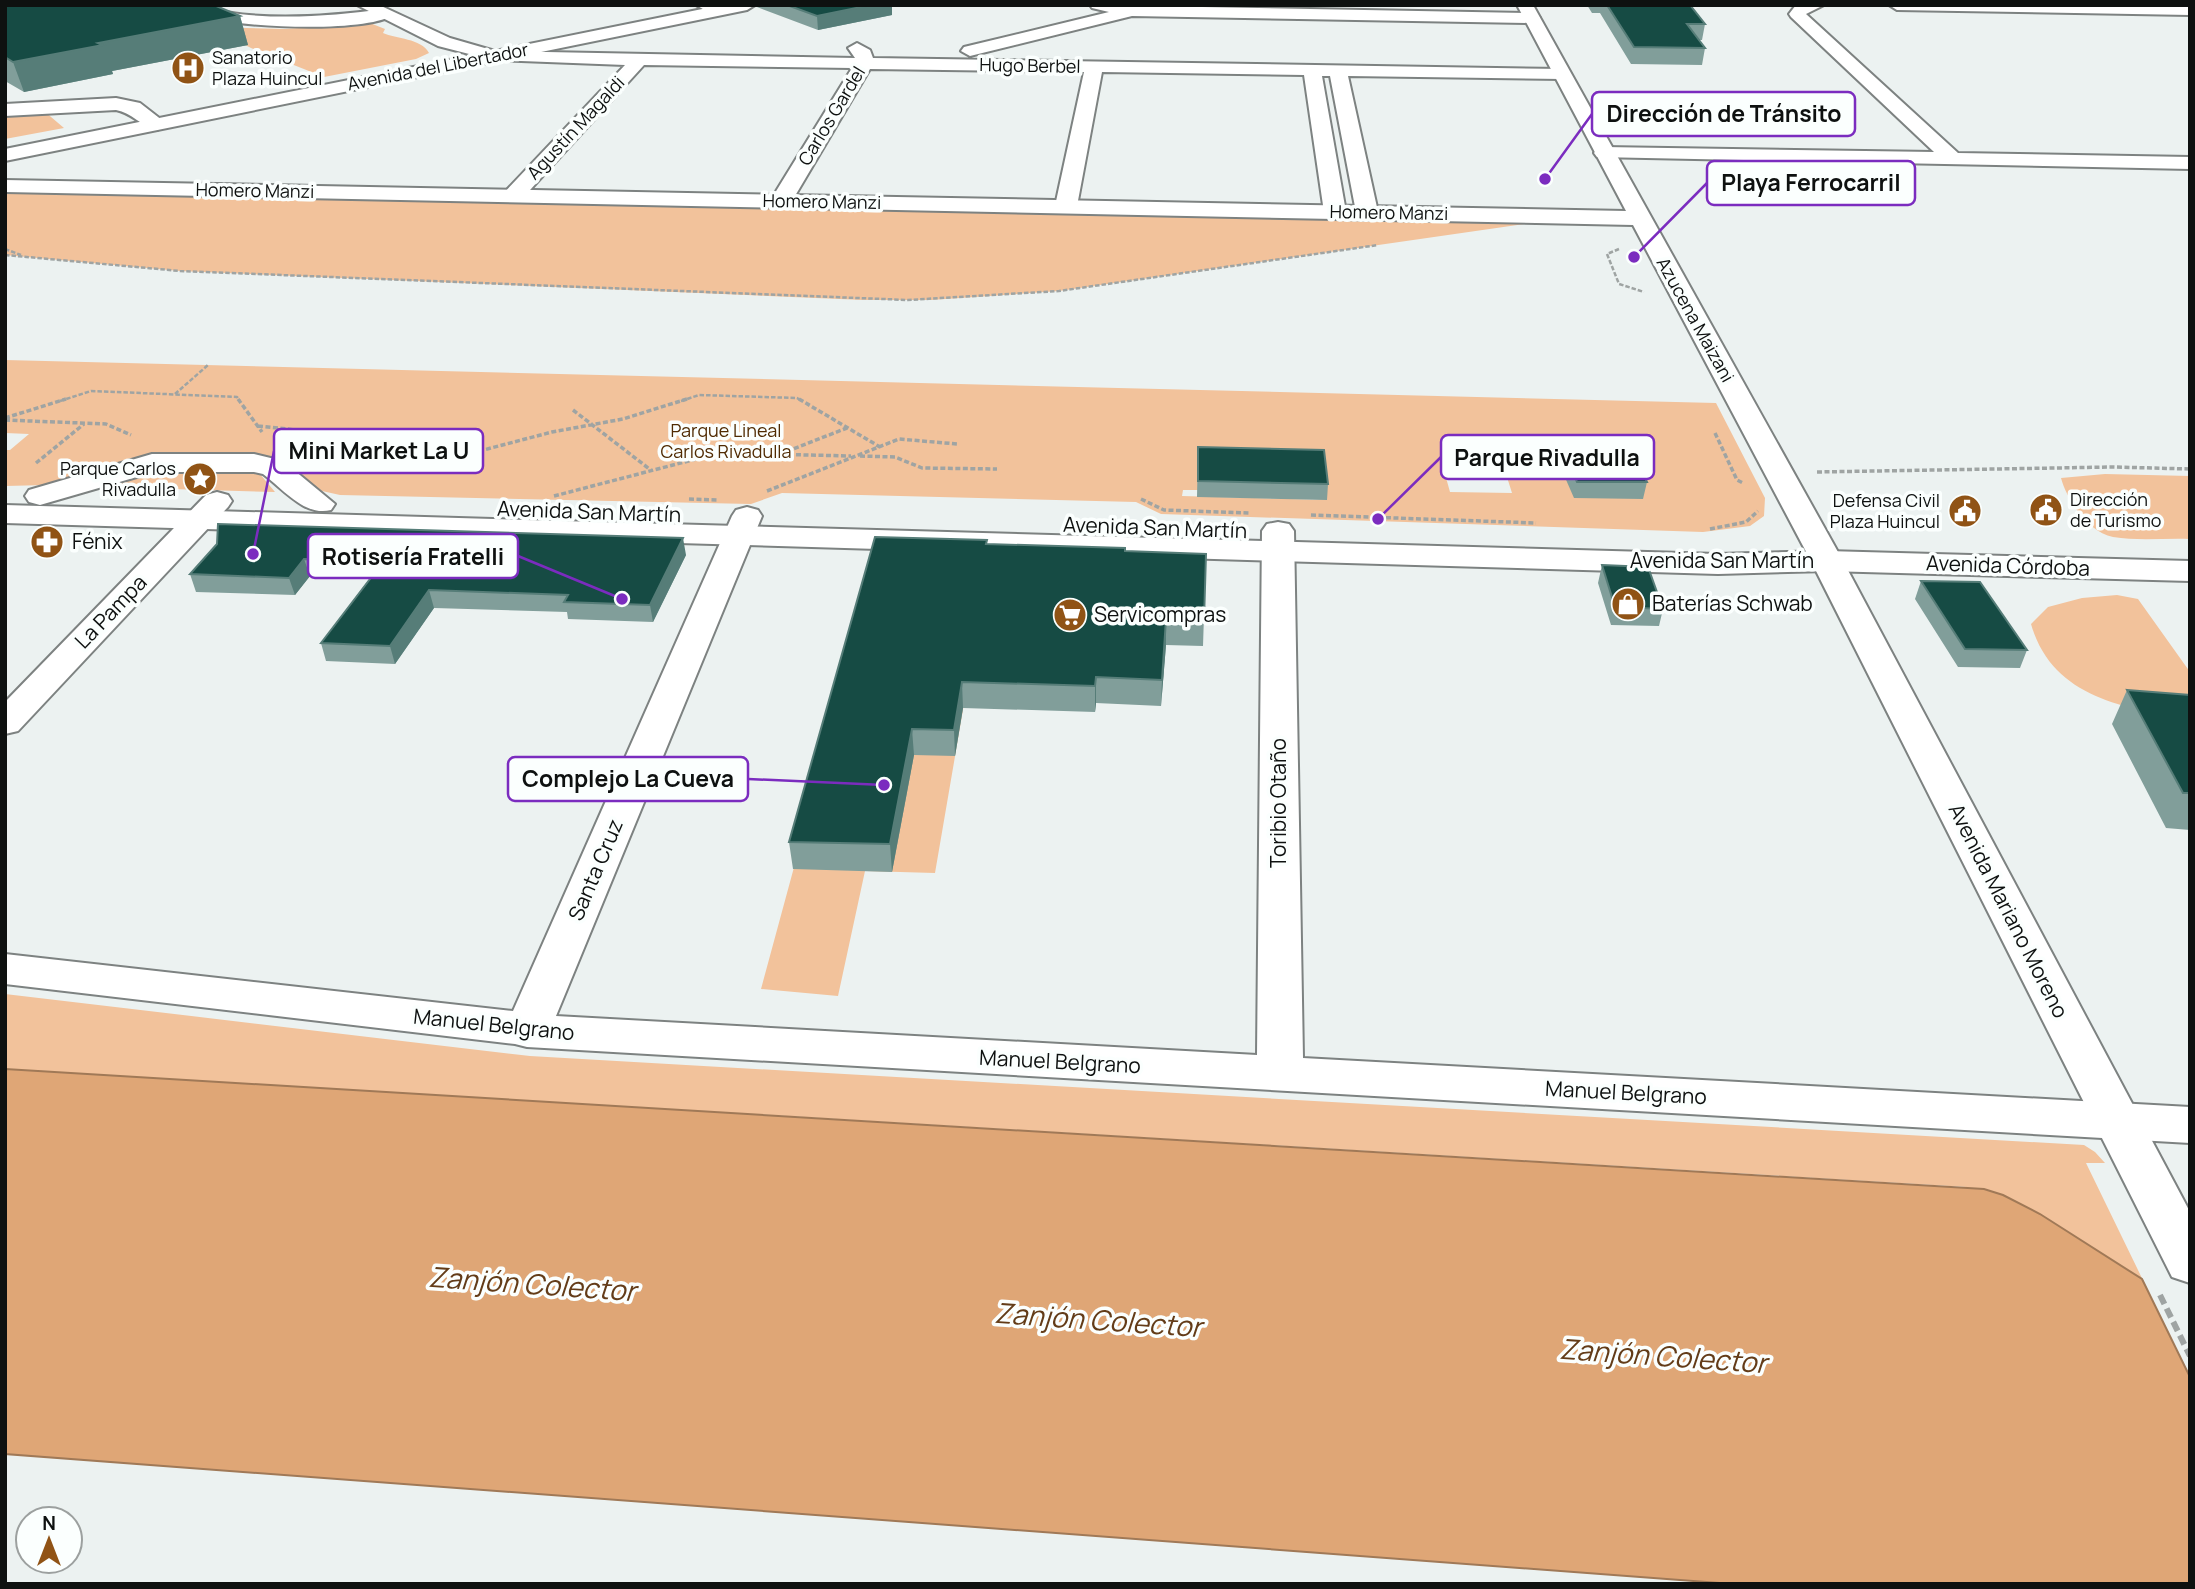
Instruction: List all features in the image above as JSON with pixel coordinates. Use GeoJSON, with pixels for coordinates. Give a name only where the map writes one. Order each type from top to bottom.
{"type":"FeatureCollection","features":[{"type":"Feature","properties":{"kind":"main road"},"geometry":{"type":"LineString","coordinates":[[182,5],[205,16],[242,19],[344,19],[385,14]]}},
{"type":"Feature","properties":{"kind":"main road"},"geometry":{"type":"LineString","coordinates":[[365,5],[444,42],[489,54]]}},
{"type":"Feature","properties":{"kind":"main road","name":"Avenida del Libertador"},"geometry":{"type":"LineString","coordinates":[[5,147],[153,121],[747,5]]}},
{"type":"Feature","properties":{"kind":"main road"},"geometry":{"type":"LineString","coordinates":[[1098,5],[1128,12],[1529,12]]}},
{"type":"Feature","properties":{"kind":"main road"},"geometry":{"type":"LineString","coordinates":[[1816,5],[1802,8],[1797,14],[1953,159]]}},
{"type":"Feature","properties":{"kind":"main road"},"geometry":{"type":"LineString","coordinates":[[1897,5],[2190,9]]}},
{"type":"Feature","properties":{"kind":"main road","name":"Avenida del Libertador"},"geometry":{"type":"LineString","coordinates":[[489,54],[709,6]]}},
{"type":"Feature","properties":{"kind":"main road"},"geometry":{"type":"LineString","coordinates":[[935,65],[949,57],[1128,12]]}},
{"type":"Feature","properties":{"kind":"main road","name":"Azucena Maizani"},"geometry":{"type":"LineString","coordinates":[[1529,12],[1826,561]]}},
{"type":"Feature","properties":{"kind":"main road","name":"Carlos Gardel"},"geometry":{"type":"LineString","coordinates":[[781,201],[864,64],[863,52],[840,41]]}},
{"type":"Feature","properties":{"kind":"main road","name":"Hugo Berbel"},"geometry":{"type":"LineString","coordinates":[[489,54],[639,60],[1562,74]]}},
{"type":"Feature","properties":{"kind":"main road","name":"Agustín Magaldi"},"geometry":{"type":"LineString","coordinates":[[512,196],[639,60]]}},
{"type":"Feature","properties":{"kind":"main road"},"geometry":{"type":"LineString","coordinates":[[1066,206],[1094,67]]}},
{"type":"Feature","properties":{"kind":"main road"},"geometry":{"type":"LineString","coordinates":[[1312,70],[1335,212]]}},
{"type":"Feature","properties":{"kind":"main road"},"geometry":{"type":"LineString","coordinates":[[1338,71],[1367,212]]}},
{"type":"Feature","properties":{"kind":"main road"},"geometry":{"type":"LineString","coordinates":[[5,110],[116,104],[133,107],[153,121]]}},
{"type":"Feature","properties":{"kind":"main road","name":"Avenida del Libertador"},"geometry":{"type":"LineString","coordinates":[[5,155],[153,121]]}},
{"type":"Feature","properties":{"kind":"main road"},"geometry":{"type":"LineString","coordinates":[[1604,153],[2190,163]]}},
{"type":"Feature","properties":{"kind":"main road","name":"Homero Manzi"},"geometry":{"type":"LineString","coordinates":[[5,186],[1639,218]]}},
{"type":"Feature","properties":{"kind":"main road"},"geometry":{"type":"LineString","coordinates":[[40,496],[152,463],[254,463],[274,467],[320,504]]}},
{"type":"Feature","properties":{"kind":"main road","name":"Avenida San Martín"},"geometry":{"type":"LineString","coordinates":[[5,495],[208,510],[320,504],[744,512],[1280,528],[1718,564],[1826,561]]}},
{"type":"Feature","properties":{"kind":"main road","name":"Avenida San Martín"},"geometry":{"type":"LineString","coordinates":[[5,514],[208,510],[744,512]]}},
{"type":"Feature","properties":{"kind":"main road","name":"La Pampa"},"geometry":{"type":"LineString","coordinates":[[5,723],[208,510]]}},
{"type":"Feature","properties":{"kind":"main road","name":"Santa Cruz"},"geometry":{"type":"LineString","coordinates":[[527,1031],[744,512]]}},
{"type":"Feature","properties":{"kind":"main road","name":"Toribio Otaño"},"geometry":{"type":"LineString","coordinates":[[1280,528],[1280,1074]]}},
{"type":"Feature","properties":{"kind":"main road","name":"Avenida Córdoba"},"geometry":{"type":"LineString","coordinates":[[1826,561],[2190,571]]}},
{"type":"Feature","properties":{"kind":"main road","name":"Avenida Mariano Moreno"},"geometry":{"type":"LineString","coordinates":[[1826,561],[2190,1262]]}},
{"type":"Feature","properties":{"kind":"main road","name":"Manuel Belgrano"},"geometry":{"type":"LineString","coordinates":[[5,970],[527,1031],[2190,1125]]}},
{"type":"Feature","properties":{"kind":"path"},"geometry":{"type":"LineString","coordinates":[[5,255],[180,271],[908,300],[1059,291],[1383,244]]}},
{"type":"Feature","properties":{"kind":"path"},"geometry":{"type":"LineString","coordinates":[[1624,247],[1607,254],[1619,284],[1648,294]]}},
{"type":"Feature","properties":{"kind":"path"},"geometry":{"type":"LineString","coordinates":[[5,249],[26,257]]}},
{"type":"Feature","properties":{"kind":"path"},"geometry":{"type":"LineString","coordinates":[[175,394],[208,365]]}},
{"type":"Feature","properties":{"kind":"path"},"geometry":{"type":"LineString","coordinates":[[5,419],[90,391],[237,397],[264,436]]}},
{"type":"Feature","properties":{"kind":"path"},"geometry":{"type":"LineString","coordinates":[[437,429],[444,453],[472,453],[623,419],[699,395],[796,398],[880,447]]}},
{"type":"Feature","properties":{"kind":"path"},"geometry":{"type":"LineString","coordinates":[[573,410],[652,471]]}},
{"type":"Feature","properties":{"kind":"path"},"geometry":{"type":"LineString","coordinates":[[5,419],[106,424],[139,439]]}},
{"type":"Feature","properties":{"kind":"path"},"geometry":{"type":"LineString","coordinates":[[33,465],[85,423]]}},
{"type":"Feature","properties":{"kind":"path"},"geometry":{"type":"LineString","coordinates":[[257,426],[306,431]]}},
{"type":"Feature","properties":{"kind":"path"},"geometry":{"type":"LineString","coordinates":[[778,455],[848,428]]}},
{"type":"Feature","properties":{"kind":"path"},"geometry":{"type":"LineString","coordinates":[[1715,433],[1737,480],[1746,484]]}},
{"type":"Feature","properties":{"kind":"path"},"geometry":{"type":"LineString","coordinates":[[677,499],[744,512],[856,456],[880,447],[911,438],[957,444]]}},
{"type":"Feature","properties":{"kind":"path"},"geometry":{"type":"LineString","coordinates":[[554,496],[719,453],[895,457],[922,468],[997,469]]}},
{"type":"Feature","properties":{"kind":"path"},"geometry":{"type":"LineString","coordinates":[[1813,472],[2114,467],[2190,469]]}},
{"type":"Feature","properties":{"kind":"path"},"geometry":{"type":"LineString","coordinates":[[541,496],[582,497]]}},
{"type":"Feature","properties":{"kind":"path"},"geometry":{"type":"LineString","coordinates":[[1141,499],[1164,510],[1280,528],[1549,524]]}},
{"type":"Feature","properties":{"kind":"path"},"geometry":{"type":"LineString","coordinates":[[1699,529],[1746,522],[1757,513],[1759,507]]}},
{"type":"Feature","properties":{"kind":"green space"},"geometry":{"type":"Polygon","coordinates":[[[370,23],[385,29],[383,33],[420,44],[429,53],[416,59],[324,77],[251,48],[210,27],[284,29],[370,23]]]}},
{"type":"Feature","properties":{"kind":"green space"},"geometry":{"type":"Polygon","coordinates":[[[44,111],[64,128],[5,139],[5,114],[44,111]]]}},
{"type":"Feature","properties":{"kind":"green space"},"geometry":{"type":"Polygon","coordinates":[[[5,191],[1538,222],[1059,291],[931,300],[863,300],[180,271],[5,255],[5,191]]]}},
{"type":"Feature","properties":{"kind":"green space","name":"Parque Lineal Carlos Rivadulla"},"geometry":{"type":"Polygon","coordinates":[[[5,360],[1716,403],[1765,498],[1764,516],[1750,526],[1703,532],[1161,514],[1136,502],[782,493],[751,504],[340,495],[322,491],[283,463],[257,457],[47,485],[5,486],[5,450],[10,450],[29,434],[5,433],[5,360]],[[1445,474],[1450,492],[1512,493],[1506,474],[1445,474]],[[1183,490],[1182,496],[1326,500],[1197,490],[1183,490]]]}},
{"type":"Feature","properties":{"kind":"green space"},"geometry":{"type":"Polygon","coordinates":[[[149,471],[260,474],[275,492],[102,487],[149,471]]]}},
{"type":"Feature","properties":{"kind":"green space"},"geometry":{"type":"Polygon","coordinates":[[[2105,474],[2190,476],[2190,539],[2122,538],[2095,529],[2073,505],[2061,478],[2105,474]]]}},
{"type":"Feature","properties":{"kind":"green space"},"geometry":{"type":"Polygon","coordinates":[[[988,564],[935,873],[865,871],[838,996],[761,989],[825,753],[988,564]]]}},
{"type":"Feature","properties":{"kind":"green space"},"geometry":{"type":"Polygon","coordinates":[[[2117,595],[2138,599],[2190,672],[2190,720],[2117,704],[2094,695],[2073,684],[2056,669],[2041,649],[2031,624],[2048,607],[2082,598],[2117,595]]]}},
{"type":"Feature","properties":{"kind":"green space"},"geometry":{"type":"Polygon","coordinates":[[[5,994],[530,1056],[2084,1145],[2105,1163],[2086,1163],[2190,1377],[2190,1584],[5,1137],[1978,1219],[1967,1187],[5,1069],[5,994]]]}},
{"type":"Feature","properties":{"kind":"water","name":"Zanjón Colector"},"geometry":{"type":"Polygon","coordinates":[[[5,1069],[1984,1189],[2003,1195],[2040,1214],[2142,1279],[2190,1377],[2190,1584],[1733,1584],[5,1454],[5,1069]]]}},
{"type":"Feature","properties":{"kind":"building"},"geometry":{"type":"Polygon","coordinates":[[[5,5],[214,5],[240,16],[13,62],[5,57],[5,5]]]}},
{"type":"Feature","properties":{"kind":"building"},"geometry":{"type":"Polygon","coordinates":[[[787,5],[871,5],[817,16],[787,5]]]}},
{"type":"Feature","properties":{"kind":"building"},"geometry":{"type":"Polygon","coordinates":[[[1607,5],[1690,5],[1705,24],[1687,24],[1705,48],[1634,47],[1607,5]]]}},
{"type":"Feature","properties":{"kind":"building"},"geometry":{"type":"Polygon","coordinates":[[[1198,447],[1324,450],[1328,484],[1198,481],[1198,447]]]}},
{"type":"Feature","properties":{"kind":"building"},"geometry":{"type":"Polygon","coordinates":[[[1563,449],[1631,450],[1647,482],[1577,482],[1563,449]]]}},
{"type":"Feature","properties":{"kind":"building"},"geometry":{"type":"Polygon","coordinates":[[[218,524],[683,538],[650,605],[564,602],[568,595],[429,590],[390,646],[321,643],[383,562],[304,559],[289,578],[190,574],[217,544],[218,524]]]}},
{"type":"Feature","properties":{"kind":"building"},"geometry":{"type":"Polygon","coordinates":[[[875,537],[987,540],[986,544],[1125,548],[1125,551],[1206,554],[1204,620],[1166,619],[1162,680],[1096,677],[1095,686],[962,682],[954,730],[912,729],[890,844],[789,842],[875,537]]]}},
{"type":"Feature","properties":{"kind":"building"},"geometry":{"type":"Polygon","coordinates":[[[1602,565],[1648,567],[1663,609],[1615,607],[1602,565]]]}},
{"type":"Feature","properties":{"kind":"building"},"geometry":{"type":"Polygon","coordinates":[[[1921,581],[1980,582],[2027,650],[1965,649],[1921,581]]]}},
{"type":"Feature","properties":{"kind":"building"},"geometry":{"type":"Polygon","coordinates":[[[2127,690],[2190,695],[2190,793],[2183,793],[2127,690]]]}},
{"type":"Feature","properties":{"kind":"place","name":"Sanatorio Plaza Huincul"},"geometry":{"type":"Point","coordinates":[188,68]}},
{"type":"Feature","properties":{"kind":"place","name":"Dirección de Tránsito"},"geometry":{"type":"Point","coordinates":[1545,179]}},
{"type":"Feature","properties":{"kind":"place","name":"Playa Ferrocarril"},"geometry":{"type":"Point","coordinates":[1634,257]}},
{"type":"Feature","properties":{"kind":"place","name":"Parque Carlos Rivadulla"},"geometry":{"type":"Point","coordinates":[200,479]}},
{"type":"Feature","properties":{"kind":"place","name":"Dirección de Turismo"},"geometry":{"type":"Point","coordinates":[2046,510]}},
{"type":"Feature","properties":{"kind":"place","name":"Defensa Civil Plaza Huincul"},"geometry":{"type":"Point","coordinates":[1965,511]}},
{"type":"Feature","properties":{"kind":"place","name":"Parque Rivadulla"},"geometry":{"type":"Point","coordinates":[1378,519]}},
{"type":"Feature","properties":{"kind":"place","name":"Fénix"},"geometry":{"type":"Point","coordinates":[47,542]}},
{"type":"Feature","properties":{"kind":"place","name":"Mini Market La U"},"geometry":{"type":"Point","coordinates":[253,554]}},
{"type":"Feature","properties":{"kind":"place","name":"Rotisería Fratelli"},"geometry":{"type":"Point","coordinates":[622,599]}},
{"type":"Feature","properties":{"kind":"place","name":"Baterías Schwab"},"geometry":{"type":"Point","coordinates":[1628,604]}},
{"type":"Feature","properties":{"kind":"place","name":"Servicompras"},"geometry":{"type":"Point","coordinates":[1070,615]}},
{"type":"Feature","properties":{"kind":"place","name":"Complejo La Cueva"},"geometry":{"type":"Point","coordinates":[884,785]}}]}
